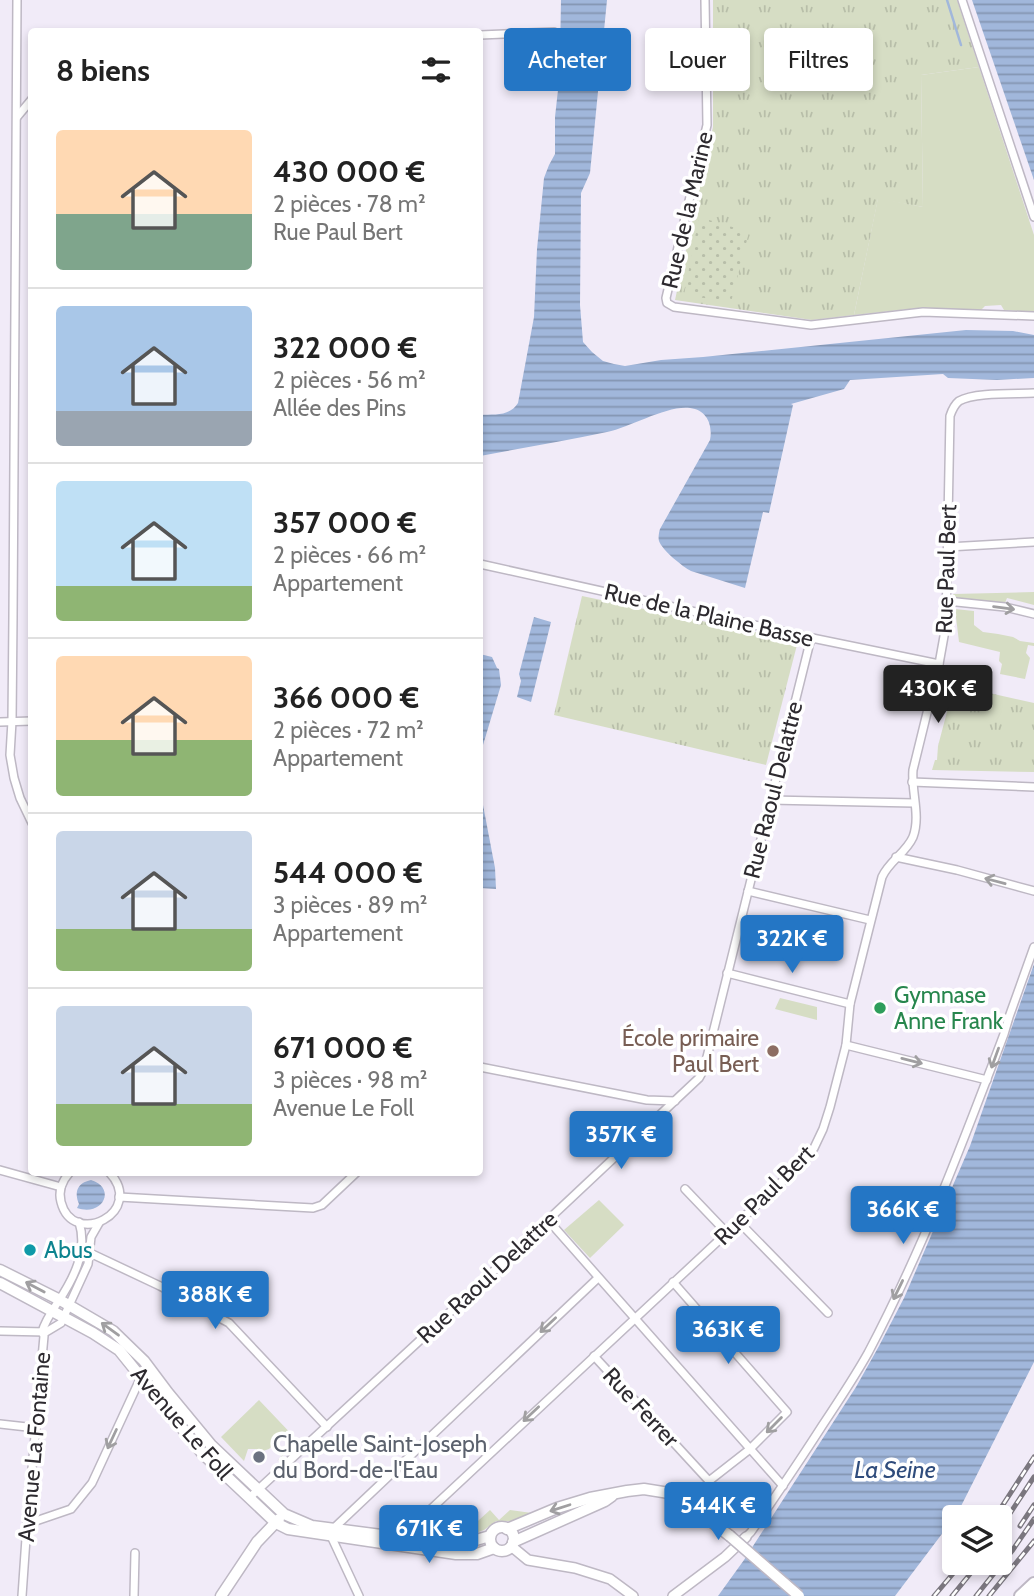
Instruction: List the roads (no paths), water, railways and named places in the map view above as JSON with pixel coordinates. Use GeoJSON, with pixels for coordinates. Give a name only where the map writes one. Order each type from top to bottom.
{"type":"FeatureCollection","features":[{"type":"Feature","properties":{"kind":"main road","name":"Avenue Le Foll"},"geometry":{"type":"LineString","coordinates":[[0,1270],[61,1308],[119,1350],[192,1442],[249,1498],[288,1529],[459,1544],[490,1536]]}},
{"type":"Feature","properties":{"kind":"main road","name":"Avenue Le Foll"},"geometry":{"type":"LineString","coordinates":[[0,1283],[105,1325],[144,1361],[211,1445],[284,1514],[332,1533],[456,1554],[477,1554],[494,1548]]}},
{"type":"Feature","properties":{"kind":"main road"},"geometry":{"type":"LineString","coordinates":[[616,1494],[605,1502],[512,1544],[505,1550],[494,1548],[491,1543],[490,1536],[497,1528],[507,1529],[557,1508],[590,1499],[635,1490],[657,1490],[682,1499],[730,1536],[799,1596]]}},
{"type":"Feature","properties":{"kind":"main road"},"geometry":{"type":"LineString","coordinates":[[221,1596],[257,1542],[284,1514]]}},
{"type":"Feature","properties":{"kind":"main road"},"geometry":{"type":"LineString","coordinates":[[507,1529],[512,1534],[512,1544]]}},
{"type":"Feature","properties":{"kind":"main road"},"geometry":{"type":"LineString","coordinates":[[1020,1596],[1034,1583]]}},
{"type":"Feature","properties":{"kind":"street"},"geometry":{"type":"LineString","coordinates":[[17,0],[10,755],[20,798],[28,815]]}},
{"type":"Feature","properties":{"kind":"street","name":"Rue de la Marine"},"geometry":{"type":"LineString","coordinates":[[705,0],[707,125],[667,303],[674,307],[811,325],[923,312],[1034,316]]}},
{"type":"Feature","properties":{"kind":"street"},"geometry":{"type":"LineString","coordinates":[[962,0],[1034,218]]}},
{"type":"Feature","properties":{"kind":"street"},"geometry":{"type":"LineString","coordinates":[[483,34],[504,33]]}},
{"type":"Feature","properties":{"kind":"street"},"geometry":{"type":"LineString","coordinates":[[17,117],[28,104]]}},
{"type":"Feature","properties":{"kind":"street","name":"Rue Paul Bert"},"geometry":{"type":"LineString","coordinates":[[401,1537],[814,1149],[827,1118],[846,1045],[850,1004],[882,877],[913,836],[916,817],[913,769],[946,625],[950,416],[953,407],[972,396],[1034,393]]}},
{"type":"Feature","properties":{"kind":"street"},"geometry":{"type":"LineString","coordinates":[[948,547],[1034,542]]}},
{"type":"Feature","properties":{"kind":"street","name":"Rue de la Plaine Basse"},"geometry":{"type":"LineString","coordinates":[[483,565],[939,664]]}},
{"type":"Feature","properties":{"kind":"street"},"geometry":{"type":"LineString","coordinates":[[947,601],[1005,607],[1034,614]]}},
{"type":"Feature","properties":{"kind":"street","name":"Rue Raoul Delattre"},"geometry":{"type":"LineString","coordinates":[[249,1498],[699,1079],[704,1069],[811,638]]}},
{"type":"Feature","properties":{"kind":"street"},"geometry":{"type":"LineString","coordinates":[[0,722],[28,720]]}},
{"type":"Feature","properties":{"kind":"street"},"geometry":{"type":"LineString","coordinates":[[912,782],[1034,787]]}},
{"type":"Feature","properties":{"kind":"street"},"geometry":{"type":"LineString","coordinates":[[770,800],[914,803]]}},
{"type":"Feature","properties":{"kind":"street"},"geometry":{"type":"LineString","coordinates":[[896,857],[1034,891]]}},
{"type":"Feature","properties":{"kind":"street"},"geometry":{"type":"LineString","coordinates":[[748,891],[870,920]]}},
{"type":"Feature","properties":{"kind":"street"},"geometry":{"type":"LineString","coordinates":[[673,1596],[725,1557],[751,1532],[867,1354],[946,1185],[1034,947]]}},
{"type":"Feature","properties":{"kind":"street"},"geometry":{"type":"LineString","coordinates":[[727,973],[850,1004]]}},
{"type":"Feature","properties":{"kind":"street"},"geometry":{"type":"LineString","coordinates":[[846,1045],[987,1080]]}},
{"type":"Feature","properties":{"kind":"street"},"geometry":{"type":"LineString","coordinates":[[483,1068],[647,1100],[675,1101]]}},
{"type":"Feature","properties":{"kind":"street"},"geometry":{"type":"LineString","coordinates":[[0,1170],[61,1187]]}},
{"type":"Feature","properties":{"kind":"street"},"geometry":{"type":"LineString","coordinates":[[67,1176],[61,1187],[60,1199],[63,1208],[71,1218],[89,1224],[106,1219],[117,1206],[119,1197],[112,1176]]}},
{"type":"Feature","properties":{"kind":"street"},"geometry":{"type":"LineString","coordinates":[[119,1197],[313,1208],[322,1205],[353,1176]]}},
{"type":"Feature","properties":{"kind":"street"},"geometry":{"type":"LineString","coordinates":[[685,1189],[727,1233]]}},
{"type":"Feature","properties":{"kind":"street"},"geometry":{"type":"LineString","coordinates":[[548,1220],[783,1486]]}},
{"type":"Feature","properties":{"kind":"street"},"geometry":{"type":"LineString","coordinates":[[61,1308],[81,1257],[83,1235],[79,1222]]}},
{"type":"Feature","properties":{"kind":"street"},"geometry":{"type":"LineString","coordinates":[[739,1222],[828,1313]]}},
{"type":"Feature","properties":{"kind":"street"},"geometry":{"type":"LineString","coordinates":[[0,1331],[42,1332],[74,1292],[88,1264],[93,1233],[99,1223]]}},
{"type":"Feature","properties":{"kind":"street"},"geometry":{"type":"LineString","coordinates":[[90,1253],[229,1323],[327,1427]]}},
{"type":"Feature","properties":{"kind":"street"},"geometry":{"type":"LineString","coordinates":[[359,1596],[332,1533],[598,1278]]}},
{"type":"Feature","properties":{"kind":"street"},"geometry":{"type":"LineString","coordinates":[[673,1282],[787,1412],[750,1449]]}},
{"type":"Feature","properties":{"kind":"street","name":"Avenue La Fontaine"},"geometry":{"type":"LineString","coordinates":[[22,1596],[44,1336],[42,1332],[61,1323],[61,1308]]}},
{"type":"Feature","properties":{"kind":"street","name":"Rue Ferrer"},"geometry":{"type":"LineString","coordinates":[[593,1356],[709,1481],[750,1449]]}},
{"type":"Feature","properties":{"kind":"street"},"geometry":{"type":"LineString","coordinates":[[27,1524],[71,1509],[92,1483],[141,1377]]}},
{"type":"Feature","properties":{"kind":"street"},"geometry":{"type":"LineString","coordinates":[[0,1424],[36,1428]]}},
{"type":"Feature","properties":{"kind":"street"},"geometry":{"type":"LineString","coordinates":[[512,1544],[528,1560],[593,1573],[610,1580],[633,1596]]}},
{"type":"Feature","properties":{"kind":"street"},"geometry":{"type":"LineString","coordinates":[[134,1596],[135,1553]]}},
{"type":"Feature","properties":{"kind":"water"},"geometry":{"type":"Polygon","coordinates":[[[561,0],[607,0],[604,28],[560,28],[561,0]]]}},
{"type":"Feature","properties":{"kind":"water"},"geometry":{"type":"Polygon","coordinates":[[[972,0],[1034,0],[1034,180],[972,0]]]}},
{"type":"Feature","properties":{"kind":"water"},"geometry":{"type":"Polygon","coordinates":[[[558,91],[598,91],[590,173],[581,193],[580,305],[583,342],[603,361],[625,366],[661,360],[966,330],[1013,331],[1034,335],[1034,378],[948,378],[943,374],[850,380],[844,389],[791,404],[793,405],[769,513],[763,512],[745,588],[691,571],[668,553],[659,541],[659,535],[710,440],[708,419],[696,409],[671,410],[607,432],[483,455],[483,415],[506,413],[518,403],[534,317],[544,178],[555,154],[558,91]]]}},
{"type":"Feature","properties":{"kind":"water"},"geometry":{"type":"Polygon","coordinates":[[[534,617],[551,622],[531,702],[517,697],[521,681],[519,674],[534,617]]]}},
{"type":"Feature","properties":{"kind":"water"},"geometry":{"type":"Polygon","coordinates":[[[483,655],[492,657],[499,669],[501,685],[483,745],[483,655]]]}},
{"type":"Feature","properties":{"kind":"water"},"geometry":{"type":"Polygon","coordinates":[[[483,805],[495,868],[496,889],[483,888],[483,805]]]}},
{"type":"Feature","properties":{"kind":"water","name":"La Seine"},"geometry":{"type":"Polygon","coordinates":[[[1034,964],[1034,1362],[962,1505],[942,1505],[942,1534],[895,1596],[718,1596],[856,1387],[879,1346],[904,1298],[970,1146],[1034,964]]]}},
{"type":"Feature","properties":{"kind":"water"},"geometry":{"type":"Polygon","coordinates":[[[91,1180],[103,1189],[104,1200],[94,1209],[77,1208],[78,1189],[91,1180]]]}},
{"type":"Feature","properties":{"kind":"waterway"},"geometry":{"type":"LineString","coordinates":[[947,0],[961,45]]}},
{"type":"Feature","properties":{"kind":"railway"},"geometry":{"type":"LineString","coordinates":[[1003,1505],[1034,1457]]}},
{"type":"Feature","properties":{"kind":"railway"},"geometry":{"type":"LineString","coordinates":[[1012,1510],[1034,1477]]}},
{"type":"Feature","properties":{"kind":"railway"},"geometry":{"type":"LineString","coordinates":[[1020,1526],[1034,1505]]}},
{"type":"Feature","properties":{"kind":"railway"},"geometry":{"type":"LineString","coordinates":[[976,1596],[1034,1519]]}},
{"type":"Feature","properties":{"kind":"railway"},"geometry":{"type":"LineString","coordinates":[[989,1596],[1034,1541]]}},
{"type":"Feature","properties":{"kind":"railway"},"geometry":{"type":"LineString","coordinates":[[934,1596],[952,1575]]}},
{"type":"Feature","properties":{"kind":"railway"},"geometry":{"type":"LineString","coordinates":[[952,1596],[969,1575]]}},
{"type":"Feature","properties":{"kind":"place","name":"Gymnase Anne Frank"},"geometry":{"type":"Point","coordinates":[880,1008]}},
{"type":"Feature","properties":{"kind":"place","name":"École primaire Paul Bert"},"geometry":{"type":"Point","coordinates":[773,1051]}},
{"type":"Feature","properties":{"kind":"place","name":"Abus"},"geometry":{"type":"Point","coordinates":[30,1250]}},
{"type":"Feature","properties":{"kind":"place","name":"Chapelle Saint-Joseph du Bord-de-l'Eau"},"geometry":{"type":"Point","coordinates":[259,1457]}}]}
